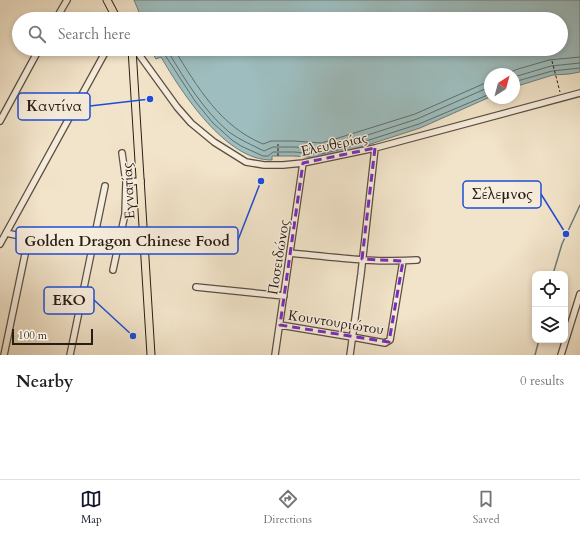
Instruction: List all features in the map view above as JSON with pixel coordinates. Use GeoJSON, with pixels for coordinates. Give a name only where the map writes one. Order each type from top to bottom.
{"type":"FeatureCollection","features":[{"type":"Feature","properties":{"kind":"main road"},"geometry":{"type":"LineString","coordinates":[[107,0],[113,12]]}},
{"type":"Feature","properties":{"kind":"main road","name":"Εγνατίας"},"geometry":{"type":"LineString","coordinates":[[132,56],[151,355]]}},
{"type":"Feature","properties":{"kind":"street"},"geometry":{"type":"LineString","coordinates":[[60,12],[67,0]]}},
{"type":"Feature","properties":{"kind":"street"},"geometry":{"type":"LineString","coordinates":[[0,121],[35,56]]}},
{"type":"Feature","properties":{"kind":"street"},"geometry":{"type":"LineString","coordinates":[[0,244],[103,56]]}},
{"type":"Feature","properties":{"kind":"street","name":"Ελευθερίας"},"geometry":{"type":"LineString","coordinates":[[140,56],[177,107],[191,123],[214,142],[246,162],[270,165],[303,164],[375,148],[580,93]]}},
{"type":"Feature","properties":{"kind":"street"},"geometry":{"type":"LineString","coordinates":[[350,355],[375,148]]}},
{"type":"Feature","properties":{"kind":"street"},"geometry":{"type":"LineString","coordinates":[[113,270],[125,214],[126,182],[122,153]]}},
{"type":"Feature","properties":{"kind":"street","name":"Ποσειδώνος"},"geometry":{"type":"LineString","coordinates":[[275,355],[303,164]]}},
{"type":"Feature","properties":{"kind":"street"},"geometry":{"type":"LineString","coordinates":[[126,182],[140,181]]}},
{"type":"Feature","properties":{"kind":"street"},"geometry":{"type":"LineString","coordinates":[[70,355],[105,186]]}},
{"type":"Feature","properties":{"kind":"street"},"geometry":{"type":"LineString","coordinates":[[4,355],[28,243],[28,239],[25,237],[6,233]]}},
{"type":"Feature","properties":{"kind":"street"},"geometry":{"type":"LineString","coordinates":[[290,253],[362,259],[403,261],[417,260]]}},
{"type":"Feature","properties":{"kind":"street","name":"Κουντουριώτου"},"geometry":{"type":"LineString","coordinates":[[280,326],[352,337],[385,344],[390,340],[403,261]]}},
{"type":"Feature","properties":{"kind":"street"},"geometry":{"type":"LineString","coordinates":[[196,287],[284,296]]}},
{"type":"Feature","properties":{"kind":"street"},"geometry":{"type":"LineString","coordinates":[[561,355],[580,294]]}},
{"type":"Feature","properties":{"kind":"path"},"geometry":{"type":"LineString","coordinates":[[552,61],[560,92]]}},
{"type":"Feature","properties":{"kind":"path"},"geometry":{"type":"LineString","coordinates":[[278,144],[278,156]]}},
{"type":"Feature","properties":{"kind":"highlighted area"},"geometry":{"type":"Polygon","coordinates":[[[375,148],[362,259],[403,261],[389,342],[280,325],[303,163],[375,148]]]}},
{"type":"Feature","properties":{"kind":"water"},"geometry":{"type":"Polygon","coordinates":[[[134,0],[580,0],[580,72],[553,75],[520,85],[520,68],[484,68],[484,100],[420,128],[340,154],[321,158],[272,156],[272,160],[255,157],[238,149],[222,137],[193,106],[161,57],[156,59],[154,56],[568,56],[568,12],[139,12],[134,0]]]}},
{"type":"Feature","properties":{"kind":"waterway"},"geometry":{"type":"LineString","coordinates":[[554,271],[562,244],[580,205]]}},
{"type":"Feature","properties":{"kind":"waterway"},"geometry":{"type":"LineString","coordinates":[[535,355],[538,343]]}},
{"type":"Feature","properties":{"kind":"place","name":"Καντίνα"},"geometry":{"type":"Point","coordinates":[150,99]}},
{"type":"Feature","properties":{"kind":"place","name":"Golden Dragon Chinese Food"},"geometry":{"type":"Point","coordinates":[261,181]}},
{"type":"Feature","properties":{"kind":"place","name":"Σέλεμνος"},"geometry":{"type":"Point","coordinates":[566,234]}},
{"type":"Feature","properties":{"kind":"place","name":"EKO"},"geometry":{"type":"Point","coordinates":[133,336]}}]}
